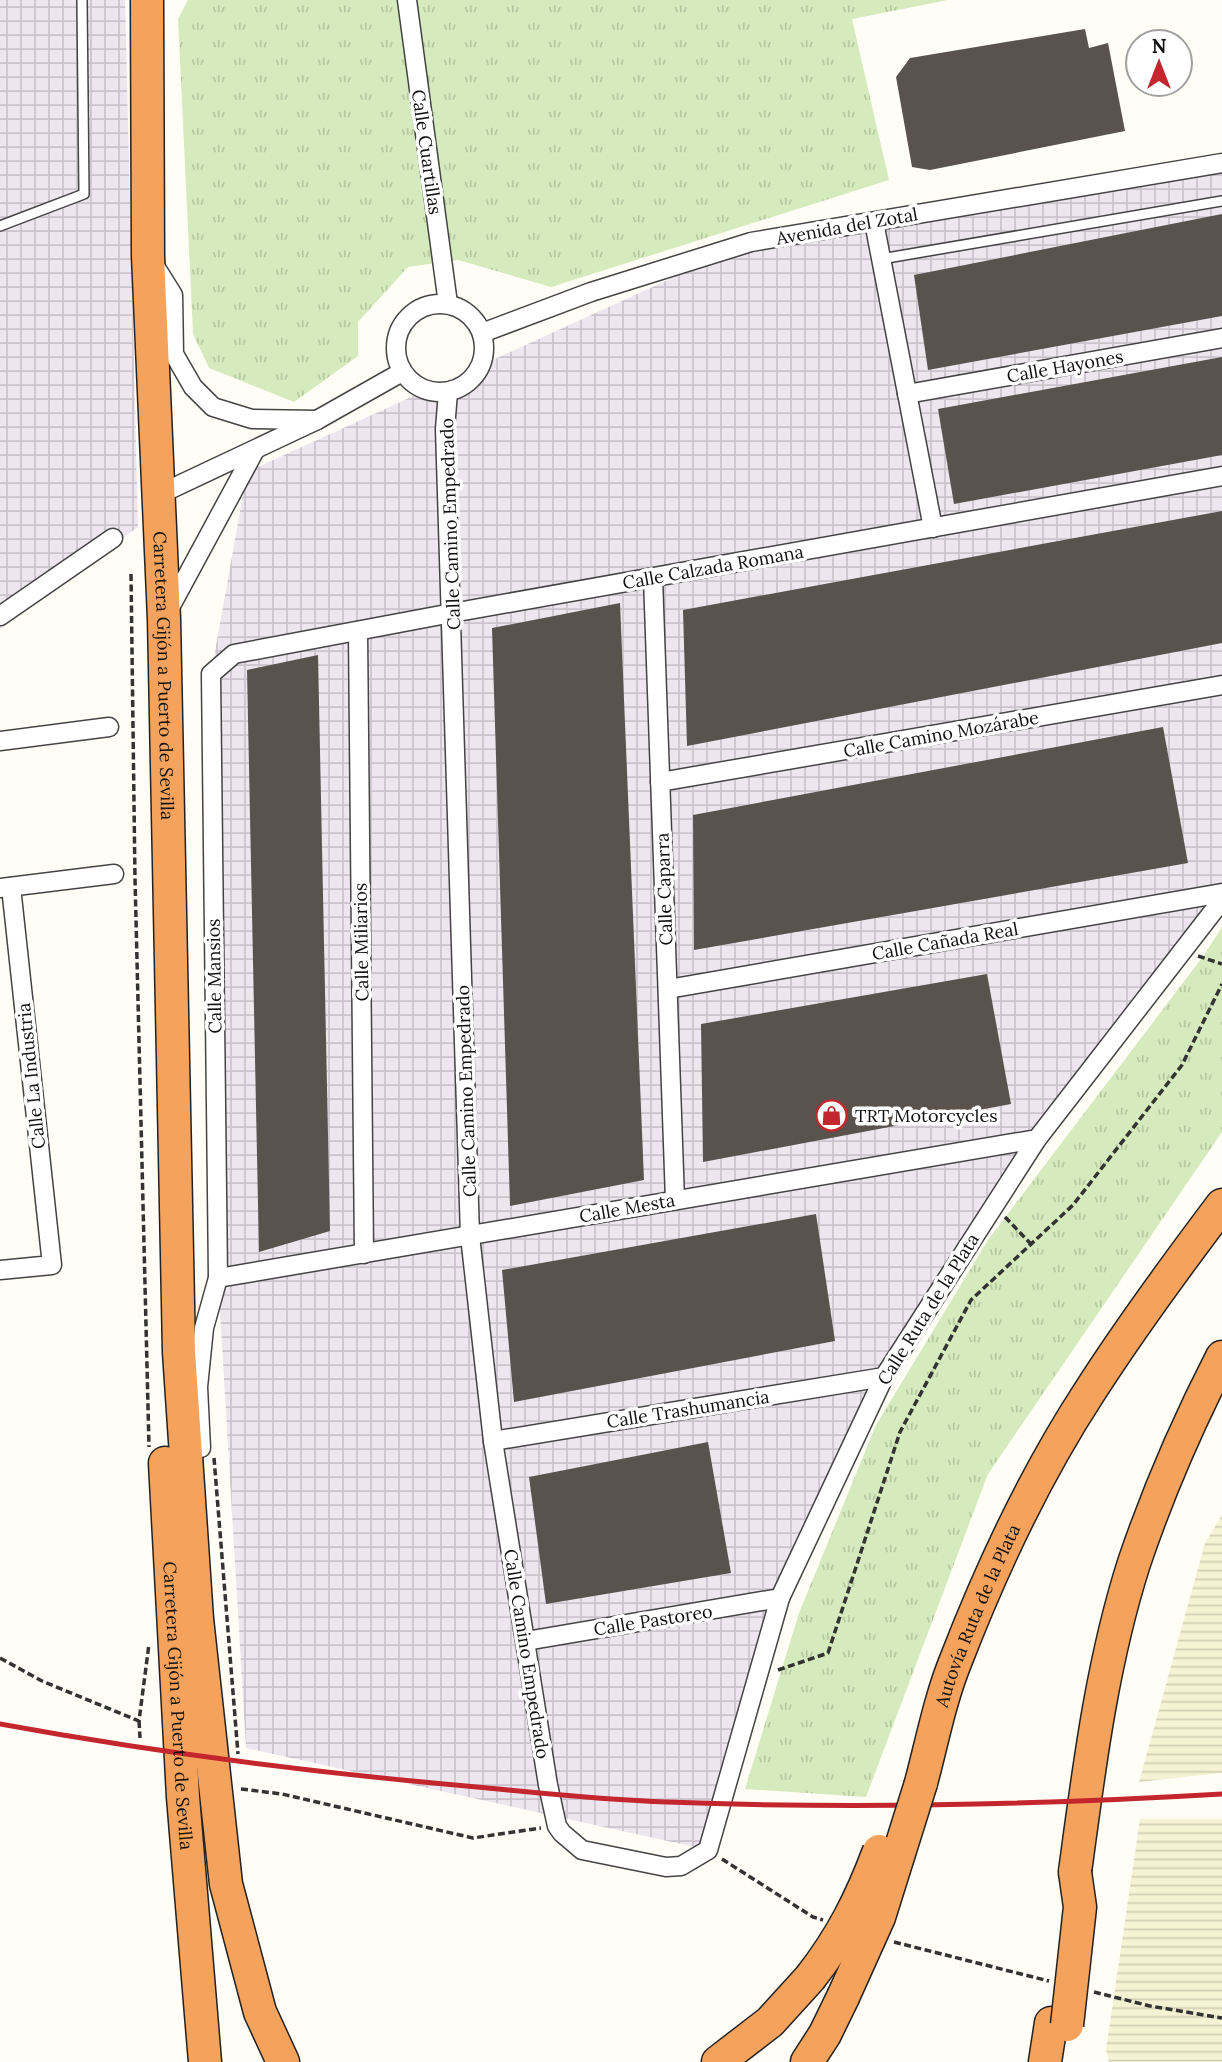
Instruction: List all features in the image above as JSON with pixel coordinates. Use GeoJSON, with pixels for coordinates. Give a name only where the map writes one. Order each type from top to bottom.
{"type":"FeatureCollection","features":[{"type":"Feature","properties":{"kind":"highway","name":"Carretera Gijón a Puerto de Sevilla"},"geometry":{"type":"LineString","coordinates":[[147,0],[148,256],[164,619],[178,1352],[204,1694],[226,1884],[260,2012],[283,2062]]}},
{"type":"Feature","properties":{"kind":"highway","name":"Autovía Ruta de la Plata"},"geometry":{"type":"LineString","coordinates":[[911,1783],[954,1663],[1003,1546],[1040,1476],[1082,1404],[1132,1328],[1222,1205]]}},
{"type":"Feature","properties":{"kind":"highway","name":"Carretera Gijón a Puerto de Sevilla"},"geometry":{"type":"LineString","coordinates":[[178,1352],[163,1422],[183,1797],[205,2062]]}},
{"type":"Feature","properties":{"kind":"highway"},"geometry":{"type":"LineString","coordinates":[[1067,2062],[1059,2024],[1066,1911],[1075,1872],[1102,1691],[1134,1563],[1178,1447],[1222,1357]]}},
{"type":"Feature","properties":{"kind":"highway"},"geometry":{"type":"LineString","coordinates":[[719,2062],[770,2022],[810,1978],[838,1939],[862,1897],[911,1783]]}},
{"type":"Feature","properties":{"kind":"highway"},"geometry":{"type":"LineString","coordinates":[[807,2062],[825,2034],[879,1917],[911,1783]]}},
{"type":"Feature","properties":{"kind":"highway"},"geometry":{"type":"LineString","coordinates":[[1045,2062],[1059,2024]]}},
{"type":"Feature","properties":{"kind":"street"},"geometry":{"type":"LineString","coordinates":[[147,133],[162,38],[163,0]]}},
{"type":"Feature","properties":{"kind":"street","name":"Calle Cuartillas"},"geometry":{"type":"LineString","coordinates":[[407,0],[448,303]]}},
{"type":"Feature","properties":{"kind":"street","name":"Avenida del Zotal"},"geometry":{"type":"LineString","coordinates":[[482,333],[591,292],[751,242],[1222,163]]}},
{"type":"Feature","properties":{"kind":"street"},"geometry":{"type":"LineString","coordinates":[[874,222],[933,528]]}},
{"type":"Feature","properties":{"kind":"street"},"geometry":{"type":"LineString","coordinates":[[148,256],[173,295],[174,354],[193,387],[213,407],[252,419],[317,420]]}},
{"type":"Feature","properties":{"kind":"street"},"geometry":{"type":"LineString","coordinates":[[448,303],[467,312],[478,323],[482,333],[485,342],[484,358],[479,370],[469,382],[448,392],[424,390],[413,383],[402,372],[396,358],[395,342],[402,324],[412,312],[426,305],[448,303]]}},
{"type":"Feature","properties":{"kind":"street","name":"Calle Hayones"},"geometry":{"type":"LineString","coordinates":[[907,394],[1222,338]]}},
{"type":"Feature","properties":{"kind":"street"},"geometry":{"type":"LineString","coordinates":[[158,495],[317,420],[402,372]]}},
{"type":"Feature","properties":{"kind":"street","name":"Calle Camino Empedrado"},"geometry":{"type":"LineString","coordinates":[[448,392],[444,429],[470,1236],[493,1441],[548,1785],[557,1826]]}},
{"type":"Feature","properties":{"kind":"street"},"geometry":{"type":"LineString","coordinates":[[164,619],[255,450]]}},
{"type":"Feature","properties":{"kind":"street","name":"Calle Calzada Romana"},"geometry":{"type":"LineString","coordinates":[[211,674],[234,654],[1222,476]]}},
{"type":"Feature","properties":{"kind":"street"},"geometry":{"type":"LineString","coordinates":[[0,616],[113,538]]}},
{"type":"Feature","properties":{"kind":"street","name":"Calle Caparra"},"geometry":{"type":"LineString","coordinates":[[653,578],[675,1200]]}},
{"type":"Feature","properties":{"kind":"street","name":"Calle Miliarios"},"geometry":{"type":"LineString","coordinates":[[358,631],[364,1254]]}},
{"type":"Feature","properties":{"kind":"street","name":"Calle Mansios"},"geometry":{"type":"LineString","coordinates":[[190,1520],[201,1474],[198,1387],[204,1328],[218,1278],[211,674]]}},
{"type":"Feature","properties":{"kind":"street","name":"Calle Camino Mozárabe"},"geometry":{"type":"LineString","coordinates":[[660,782],[1222,685]]}},
{"type":"Feature","properties":{"kind":"street"},"geometry":{"type":"LineString","coordinates":[[0,741],[109,727]]}},
{"type":"Feature","properties":{"kind":"street"},"geometry":{"type":"LineString","coordinates":[[5,888],[114,874]]}},
{"type":"Feature","properties":{"kind":"street","name":"Calle La Industria"},"geometry":{"type":"LineString","coordinates":[[0,1270],[52,1265],[5,888]]}},
{"type":"Feature","properties":{"kind":"street","name":"Calle Cañada Real"},"geometry":{"type":"LineString","coordinates":[[668,989],[1222,893]]}},
{"type":"Feature","properties":{"kind":"street","name":"Calle Ruta de la Plata"},"geometry":{"type":"LineString","coordinates":[[708,1850],[780,1598],[884,1377],[1037,1139],[1222,900]]}},
{"type":"Feature","properties":{"kind":"street","name":"Calle Mesta"},"geometry":{"type":"LineString","coordinates":[[218,1278],[1037,1139]]}},
{"type":"Feature","properties":{"kind":"street","name":"Calle Trashumancia"},"geometry":{"type":"LineString","coordinates":[[493,1441],[884,1377]]}},
{"type":"Feature","properties":{"kind":"street","name":"Calle Pastoreo"},"geometry":{"type":"LineString","coordinates":[[526,1641],[780,1598]]}},
{"type":"Feature","properties":{"kind":"street"},"geometry":{"type":"LineString","coordinates":[[557,1826],[582,1850],[645,1864],[681,1866],[708,1850]]}},
{"type":"Feature","properties":{"kind":"lane"},"geometry":{"type":"LineString","coordinates":[[0,226],[84,194],[82,0]]}},
{"type":"Feature","properties":{"kind":"lane"},"geometry":{"type":"LineString","coordinates":[[881,259],[1222,201]]}},
{"type":"Feature","properties":{"kind":"path"},"geometry":{"type":"LineString","coordinates":[[131,575],[135,879],[149,1452]]}},
{"type":"Feature","properties":{"kind":"path"},"geometry":{"type":"LineString","coordinates":[[1183,951],[1222,964]]}},
{"type":"Feature","properties":{"kind":"path"},"geometry":{"type":"LineString","coordinates":[[758,1677],[828,1653],[900,1433],[971,1300],[1073,1205],[1182,1065],[1222,984]]}},
{"type":"Feature","properties":{"kind":"path"},"geometry":{"type":"LineString","coordinates":[[993,1206],[1031,1244]]}},
{"type":"Feature","properties":{"kind":"path"},"geometry":{"type":"LineString","coordinates":[[213,1449],[239,1764]]}},
{"type":"Feature","properties":{"kind":"path"},"geometry":{"type":"LineString","coordinates":[[140,1738],[139,1721],[149,1641]]}},
{"type":"Feature","properties":{"kind":"path"},"geometry":{"type":"LineString","coordinates":[[0,1658],[42,1681],[139,1721]]}},
{"type":"Feature","properties":{"kind":"path"},"geometry":{"type":"LineString","coordinates":[[240,1777],[241,1790],[282,1794],[473,1838],[557,1826]]}},
{"type":"Feature","properties":{"kind":"path"},"geometry":{"type":"LineString","coordinates":[[708,1850],[813,1917],[826,1921]]}},
{"type":"Feature","properties":{"kind":"path"},"geometry":{"type":"LineString","coordinates":[[889,1940],[1060,1983]]}},
{"type":"Feature","properties":{"kind":"path"},"geometry":{"type":"LineString","coordinates":[[1087,1990],[1150,2006],[1222,2018]]}},
{"type":"Feature","properties":{"kind":"shaded area"},"geometry":{"type":"Polygon","coordinates":[[[0,0],[125,0],[138,527],[0,629],[0,0]]]}},
{"type":"Feature","properties":{"kind":"shaded area"},"geometry":{"type":"Polygon","coordinates":[[[1222,163],[1222,900],[1037,1139],[884,1377],[780,1598],[708,1850],[246,1748],[218,1278],[211,674],[247,472],[751,242],[1222,163]]]}},
{"type":"Feature","properties":{"kind":"shaded area"},"geometry":{"type":"Polygon","coordinates":[[[1222,1515],[1222,1773],[1139,1782],[1205,1543],[1222,1515]]]}},
{"type":"Feature","properties":{"kind":"shaded area"},"geometry":{"type":"Polygon","coordinates":[[[1140,1819],[1222,1819],[1222,2062],[1109,2062],[1106,2050],[1140,1819]]]}},
{"type":"Feature","properties":{"kind":"green space"},"geometry":{"type":"Polygon","coordinates":[[[188,0],[948,0],[852,19],[889,180],[551,287],[458,260],[408,267],[358,322],[358,356],[294,402],[209,368],[193,334],[178,19],[188,0]]]}},
{"type":"Feature","properties":{"kind":"green space"},"geometry":{"type":"Polygon","coordinates":[[[1222,927],[1222,1132],[988,1474],[866,1797],[745,1789],[799,1613],[876,1425],[988,1240],[1204,955],[1222,927]]]}},
{"type":"Feature","properties":{"kind":"building"},"geometry":{"type":"Polygon","coordinates":[[[1085,29],[1089,48],[1108,43],[1125,131],[930,170],[912,167],[896,77],[910,58],[1085,29]]]}},
{"type":"Feature","properties":{"kind":"building"},"geometry":{"type":"Polygon","coordinates":[[[1222,214],[1222,316],[928,370],[914,275],[1222,214]]]}},
{"type":"Feature","properties":{"kind":"building"},"geometry":{"type":"Polygon","coordinates":[[[1222,357],[1222,455],[954,504],[938,409],[1222,357]]]}},
{"type":"Feature","properties":{"kind":"building"},"geometry":{"type":"Polygon","coordinates":[[[1222,511],[1222,643],[687,746],[683,610],[1222,511]]]}},
{"type":"Feature","properties":{"kind":"building"},"geometry":{"type":"Polygon","coordinates":[[[620,603],[644,1180],[510,1206],[492,628],[620,603]]]}},
{"type":"Feature","properties":{"kind":"building"},"geometry":{"type":"Polygon","coordinates":[[[318,655],[330,1231],[259,1252],[247,670],[318,655]]]}},
{"type":"Feature","properties":{"kind":"building"},"geometry":{"type":"Polygon","coordinates":[[[1163,727],[1188,863],[694,950],[693,815],[1163,727]]]}},
{"type":"Feature","properties":{"kind":"building"},"geometry":{"type":"Polygon","coordinates":[[[987,974],[1011,1104],[703,1162],[701,1024],[987,974]]]}},
{"type":"Feature","properties":{"kind":"building"},"geometry":{"type":"Polygon","coordinates":[[[816,1214],[835,1341],[514,1402],[502,1270],[816,1214]]]}},
{"type":"Feature","properties":{"kind":"building"},"geometry":{"type":"Polygon","coordinates":[[[708,1442],[731,1573],[546,1604],[529,1477],[708,1442]]]}},
{"type":"Feature","properties":{"kind":"railway"},"geometry":{"type":"LineString","coordinates":[[0,1724],[297,1769],[643,1801],[945,1805],[1222,1794]]}},
{"type":"Feature","properties":{"kind":"place","name":"TRT Motorcycles"},"geometry":{"type":"Point","coordinates":[832,1115]}}]}
